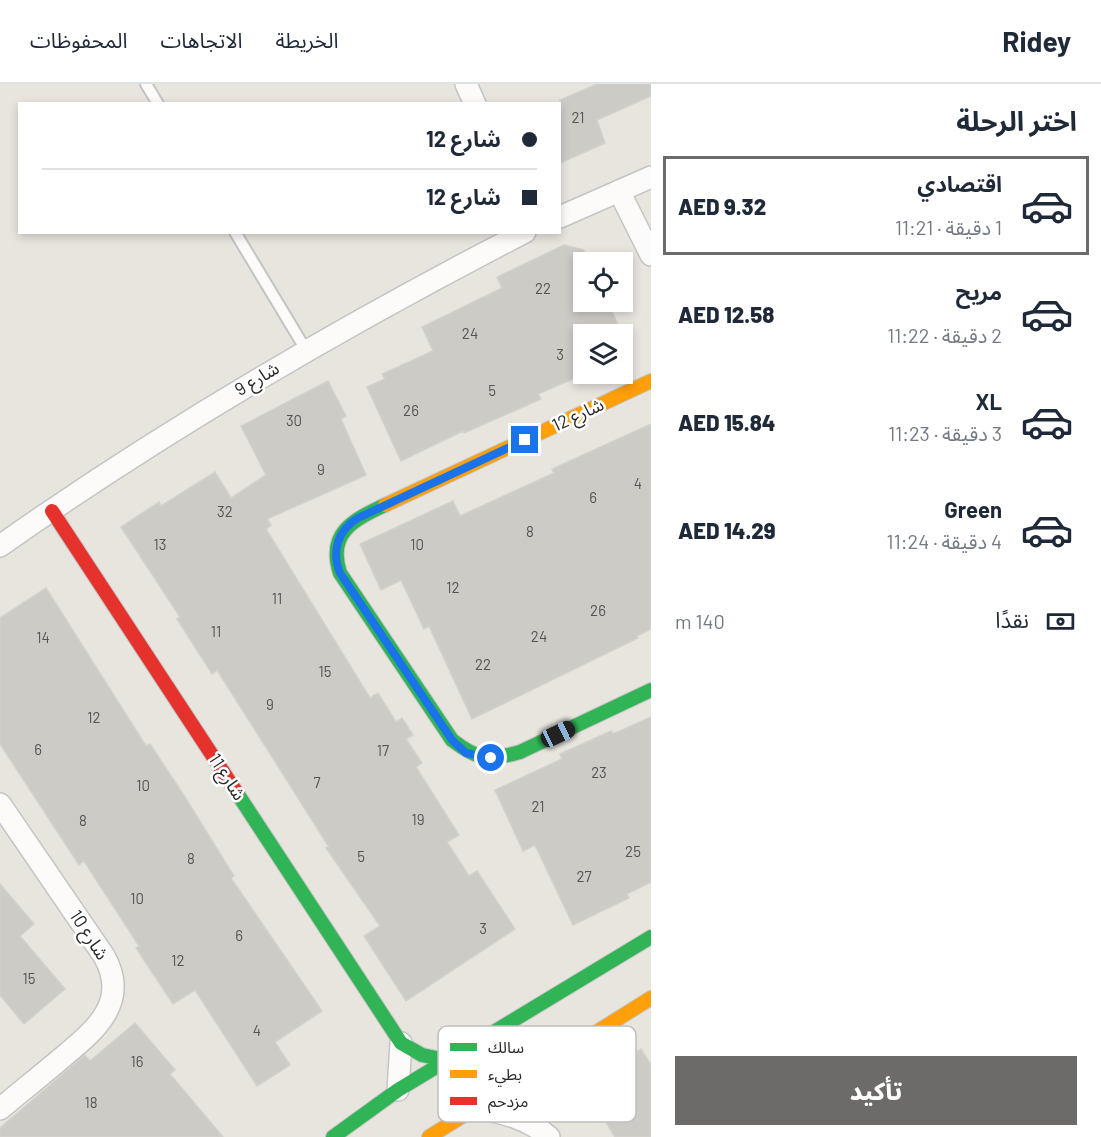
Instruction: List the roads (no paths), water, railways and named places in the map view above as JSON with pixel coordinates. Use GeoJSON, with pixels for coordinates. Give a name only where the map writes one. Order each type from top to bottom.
{"type":"FeatureCollection","features":[{"type":"Feature","properties":{"kind":"street"},"geometry":{"type":"LineString","coordinates":[[466,84],[474,102]]}},
{"type":"Feature","properties":{"kind":"street"},"geometry":{"type":"LineString","coordinates":[[561,217],[651,177]]}},
{"type":"Feature","properties":{"kind":"street"},"geometry":{"type":"LineString","coordinates":[[619,190],[651,255]]}},
{"type":"Feature","properties":{"kind":"street","name":"شارع 9"},"geometry":{"type":"LineString","coordinates":[[0,546],[181,426],[306,350],[521,234]]}},
{"type":"Feature","properties":{"kind":"street","name":"شارع 12"},"geometry":{"type":"LineString","coordinates":[[651,381],[358,518],[341,534],[336,555],[340,573],[452,740],[466,753],[491,758],[520,752],[651,690]]}},
{"type":"Feature","properties":{"kind":"street","name":"شارع 11"},"geometry":{"type":"LineString","coordinates":[[52,511],[401,1043]]}},
{"type":"Feature","properties":{"kind":"street","name":"شارع 10"},"geometry":{"type":"LineString","coordinates":[[0,804],[104,956],[112,983],[107,1013],[92,1033],[0,1109]]}},
{"type":"Feature","properties":{"kind":"street"},"geometry":{"type":"LineString","coordinates":[[503,1026],[651,937]]}},
{"type":"Feature","properties":{"kind":"street"},"geometry":{"type":"LineString","coordinates":[[606,1026],[651,998]]}},
{"type":"Feature","properties":{"kind":"street"},"geometry":{"type":"LineString","coordinates":[[398,1090],[401,1043],[422,1055],[438,1058]]}},
{"type":"Feature","properties":{"kind":"street"},"geometry":{"type":"LineString","coordinates":[[333,1137],[398,1090],[438,1065]]}},
{"type":"Feature","properties":{"kind":"street"},"geometry":{"type":"LineString","coordinates":[[429,1137],[452,1122]]}},
{"type":"Feature","properties":{"kind":"street"},"geometry":{"type":"LineString","coordinates":[[522,1122],[544,1132]]}},
{"type":"Feature","properties":{"kind":"lane"},"geometry":{"type":"LineString","coordinates":[[146,84],[157,102]]}},
{"type":"Feature","properties":{"kind":"lane"},"geometry":{"type":"LineString","coordinates":[[236,234],[306,350]]}}]}
